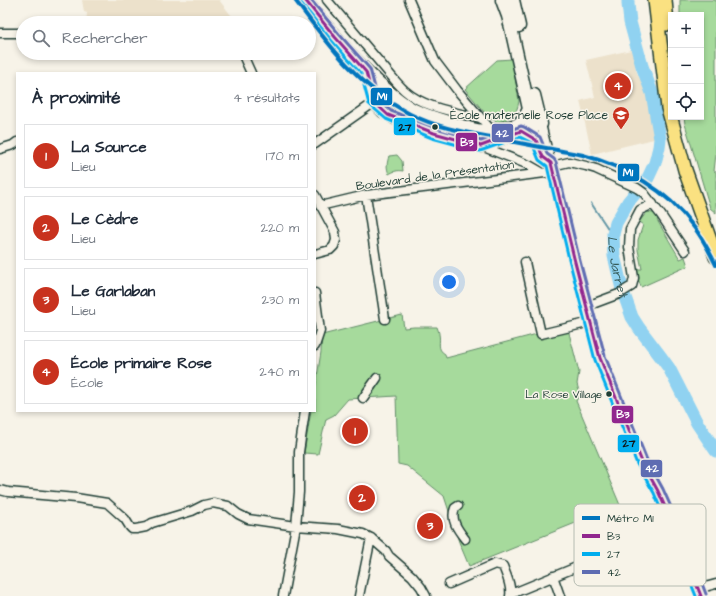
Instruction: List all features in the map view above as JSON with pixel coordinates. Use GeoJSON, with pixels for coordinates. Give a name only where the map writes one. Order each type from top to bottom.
{"type":"FeatureCollection","features":[{"type":"Feature","properties":{"kind":"main road"},"geometry":{"type":"LineString","coordinates":[[655,0],[668,108],[685,170],[716,257]]}},
{"type":"Feature","properties":{"kind":"main road"},"geometry":{"type":"LineString","coordinates":[[664,0],[669,48]]}},
{"type":"Feature","properties":{"kind":"main road"},"geometry":{"type":"LineString","coordinates":[[676,120],[679,145]]}},
{"type":"Feature","properties":{"kind":"street"},"geometry":{"type":"LineString","coordinates":[[305,0],[366,72],[398,100],[420,112],[438,119],[480,131],[519,128],[537,123]]}},
{"type":"Feature","properties":{"kind":"street"},"geometry":{"type":"LineString","coordinates":[[327,0],[404,90],[416,99],[434,107],[480,118]]}},
{"type":"Feature","properties":{"kind":"street"},"geometry":{"type":"LineString","coordinates":[[409,0],[435,61],[492,131]]}},
{"type":"Feature","properties":{"kind":"street"},"geometry":{"type":"LineString","coordinates":[[502,0],[511,28],[529,109],[537,123],[536,140],[543,157],[552,167]]}},
{"type":"Feature","properties":{"kind":"street"},"geometry":{"type":"LineString","coordinates":[[513,0],[537,123],[552,167],[600,358],[642,462],[664,504]]}},
{"type":"Feature","properties":{"kind":"street"},"geometry":{"type":"LineString","coordinates":[[0,33],[16,33]]}},
{"type":"Feature","properties":{"kind":"street"},"geometry":{"type":"LineString","coordinates":[[245,60],[251,72]]}},
{"type":"Feature","properties":{"kind":"street"},"geometry":{"type":"LineString","coordinates":[[366,72],[374,102],[383,111],[395,118],[434,133],[481,146],[544,173]]}},
{"type":"Feature","properties":{"kind":"street"},"geometry":{"type":"LineString","coordinates":[[316,143],[374,102],[386,90]]}},
{"type":"Feature","properties":{"kind":"street"},"geometry":{"type":"LineString","coordinates":[[481,146],[519,128],[529,109]]}},
{"type":"Feature","properties":{"kind":"street"},"geometry":{"type":"LineString","coordinates":[[519,128],[536,140]]}},
{"type":"Feature","properties":{"kind":"street"},"geometry":{"type":"LineString","coordinates":[[0,149],[16,143]]}},
{"type":"Feature","properties":{"kind":"street"},"geometry":{"type":"LineString","coordinates":[[536,169],[543,157]]}},
{"type":"Feature","properties":{"kind":"street","name":"Boulevard de la Présentation"},"geometry":{"type":"LineString","coordinates":[[320,206],[366,195],[544,173],[552,167],[569,162],[596,169],[637,188],[644,193],[661,215],[685,252]]}},
{"type":"Feature","properties":{"kind":"street"},"geometry":{"type":"LineString","coordinates":[[366,195],[385,319]]}},
{"type":"Feature","properties":{"kind":"street"},"geometry":{"type":"LineString","coordinates":[[316,197],[335,232],[336,240],[334,246],[330,250],[316,254]]}},
{"type":"Feature","properties":{"kind":"street"},"geometry":{"type":"LineString","coordinates":[[587,306],[619,294],[630,288],[634,278],[629,247],[630,229],[640,210],[653,204]]}},
{"type":"Feature","properties":{"kind":"street"},"geometry":{"type":"LineString","coordinates":[[524,262],[540,334],[591,322]]}},
{"type":"Feature","properties":{"kind":"street"},"geometry":{"type":"LineString","coordinates":[[316,301],[320,331],[316,344]]}},
{"type":"Feature","properties":{"kind":"street"},"geometry":{"type":"LineString","coordinates":[[364,398],[377,378]]}},
{"type":"Feature","properties":{"kind":"street"},"geometry":{"type":"LineString","coordinates":[[283,596],[296,526],[299,492],[299,452],[305,412]]}},
{"type":"Feature","properties":{"kind":"street"},"geometry":{"type":"LineString","coordinates":[[0,490],[107,502],[125,518],[132,529],[146,527],[152,523],[192,511],[204,505],[213,504],[228,506],[238,514],[248,519],[296,526],[338,529],[363,534],[371,538],[412,576],[426,596]]}},
{"type":"Feature","properties":{"kind":"street"},"geometry":{"type":"LineString","coordinates":[[458,506],[455,508],[453,516],[457,528],[465,539]]}},
{"type":"Feature","properties":{"kind":"street"},"geometry":{"type":"LineString","coordinates":[[360,596],[371,538]]}},
{"type":"Feature","properties":{"kind":"street"},"geometry":{"type":"LineString","coordinates":[[449,584],[495,564],[503,566],[509,582],[510,595],[574,567]]}},
{"type":"Feature","properties":{"kind":"street"},"geometry":{"type":"LineString","coordinates":[[552,576],[560,596]]}},
{"type":"Feature","properties":{"kind":"street"},"geometry":{"type":"LineString","coordinates":[[700,593],[705,587],[716,584]]}},
{"type":"Feature","properties":{"kind":"shaded area"},"geometry":{"type":"Polygon","coordinates":[[[82,0],[219,0],[232,16],[87,16],[87,13],[84,12],[82,0]]]}},
{"type":"Feature","properties":{"kind":"shaded area"},"geometry":{"type":"Polygon","coordinates":[[[631,50],[634,56],[636,70],[649,96],[654,113],[658,138],[592,154],[580,101],[595,97],[586,60],[631,50]]]}},
{"type":"Feature","properties":{"kind":"green space"},"geometry":{"type":"Polygon","coordinates":[[[680,0],[716,0],[716,154],[714,171],[716,172],[716,213],[710,208],[684,120],[704,120],[704,12],[680,12],[680,0]]]}},
{"type":"Feature","properties":{"kind":"green space"},"geometry":{"type":"Polygon","coordinates":[[[512,59],[519,101],[518,106],[517,110],[512,116],[498,122],[489,118],[465,89],[497,60],[512,59]]]}},
{"type":"Feature","properties":{"kind":"green space"},"geometry":{"type":"Polygon","coordinates":[[[397,155],[402,161],[403,171],[396,171],[389,174],[387,165],[389,156],[397,155]]]}},
{"type":"Feature","properties":{"kind":"green space"},"geometry":{"type":"Polygon","coordinates":[[[647,212],[653,213],[659,217],[657,220],[680,259],[685,257],[688,266],[641,287],[637,269],[642,269],[638,250],[638,240],[643,225],[639,222],[647,212]]]}},
{"type":"Feature","properties":{"kind":"green space"},"geometry":{"type":"Polygon","coordinates":[[[402,315],[404,328],[437,327],[439,332],[440,348],[445,354],[446,358],[537,334],[568,329],[579,372],[577,384],[579,396],[576,401],[620,504],[574,504],[574,524],[469,566],[459,542],[444,496],[407,466],[398,464],[396,396],[348,399],[334,415],[326,419],[318,454],[304,453],[311,412],[316,412],[316,384],[322,335],[402,315]]]}},
{"type":"Feature","properties":{"kind":"waterway","name":"Le Jarret"},"geometry":{"type":"LineString","coordinates":[[628,0],[630,22],[642,66],[652,93],[660,139],[655,163],[648,178],[628,202],[616,223],[613,234],[614,256],[622,289],[632,317],[669,368],[697,423],[716,451]]}},
{"type":"Feature","properties":{"kind":"waterway"},"geometry":{"type":"LineString","coordinates":[[591,203],[613,236]]}},
{"type":"Feature","properties":{"kind":"metro line","name":"M1"},"geometry":{"type":"LineString","coordinates":[[295,0],[308,16]]}},
{"type":"Feature","properties":{"kind":"metro line","name":"M1"},"geometry":{"type":"LineString","coordinates":[[316,27],[346,64],[376,92],[392,104],[420,119],[439,126],[470,133],[583,155],[630,173],[658,191],[683,213],[700,235],[716,265]]}},
{"type":"Feature","properties":{"kind":"transit line","name":"B3"},"geometry":{"type":"LineString","coordinates":[[305,0],[366,72],[374,102],[388,115],[434,133],[481,146],[521,131],[536,140],[543,157],[551,163],[600,358],[642,462],[664,504]]}},
{"type":"Feature","properties":{"kind":"transit line","name":"42"},"geometry":{"type":"LineString","coordinates":[[311,0],[370,69],[378,99],[391,111],[436,128],[481,141],[521,126],[540,137],[547,154],[556,162],[605,356],[647,460],[670,504]]}},
{"type":"Feature","properties":{"kind":"transit line","name":"27"},"geometry":{"type":"LineString","coordinates":[[301,3],[312,16]]}},
{"type":"Feature","properties":{"kind":"transit line","name":"27"},"geometry":{"type":"LineString","coordinates":[[316,22],[361,74],[369,104],[386,119],[432,138],[480,151],[520,137],[532,143],[539,160],[547,166],[595,360],[637,464],[654,493],[658,504]]}},
{"type":"Feature","properties":{"kind":"transit line","name":"27"},"geometry":{"type":"LineString","coordinates":[[692,586],[696,596]]}},
{"type":"Feature","properties":{"kind":"transit line","name":"B3"},"geometry":{"type":"LineString","coordinates":[[697,586],[701,596]]}},
{"type":"Feature","properties":{"kind":"transit line","name":"42"},"geometry":{"type":"LineString","coordinates":[[703,586],[706,594]]}},
{"type":"Feature","properties":{"kind":"place","name":"École primaire Rose"},"geometry":{"type":"Point","coordinates":[618,86]}},
{"type":"Feature","properties":{"kind":"place","name":"École maternelle Rose Place"},"geometry":{"type":"Point","coordinates":[621,130]}},
{"type":"Feature","properties":{"kind":"place","name":"La Rose Village"},"geometry":{"type":"Point","coordinates":[609,394]}},
{"type":"Feature","properties":{"kind":"place","name":"La Source"},"geometry":{"type":"Point","coordinates":[355,431]}},
{"type":"Feature","properties":{"kind":"place","name":"Le Cèdre"},"geometry":{"type":"Point","coordinates":[362,498]}},
{"type":"Feature","properties":{"kind":"place","name":"Le Garlaban"},"geometry":{"type":"Point","coordinates":[430,526]}}]}
